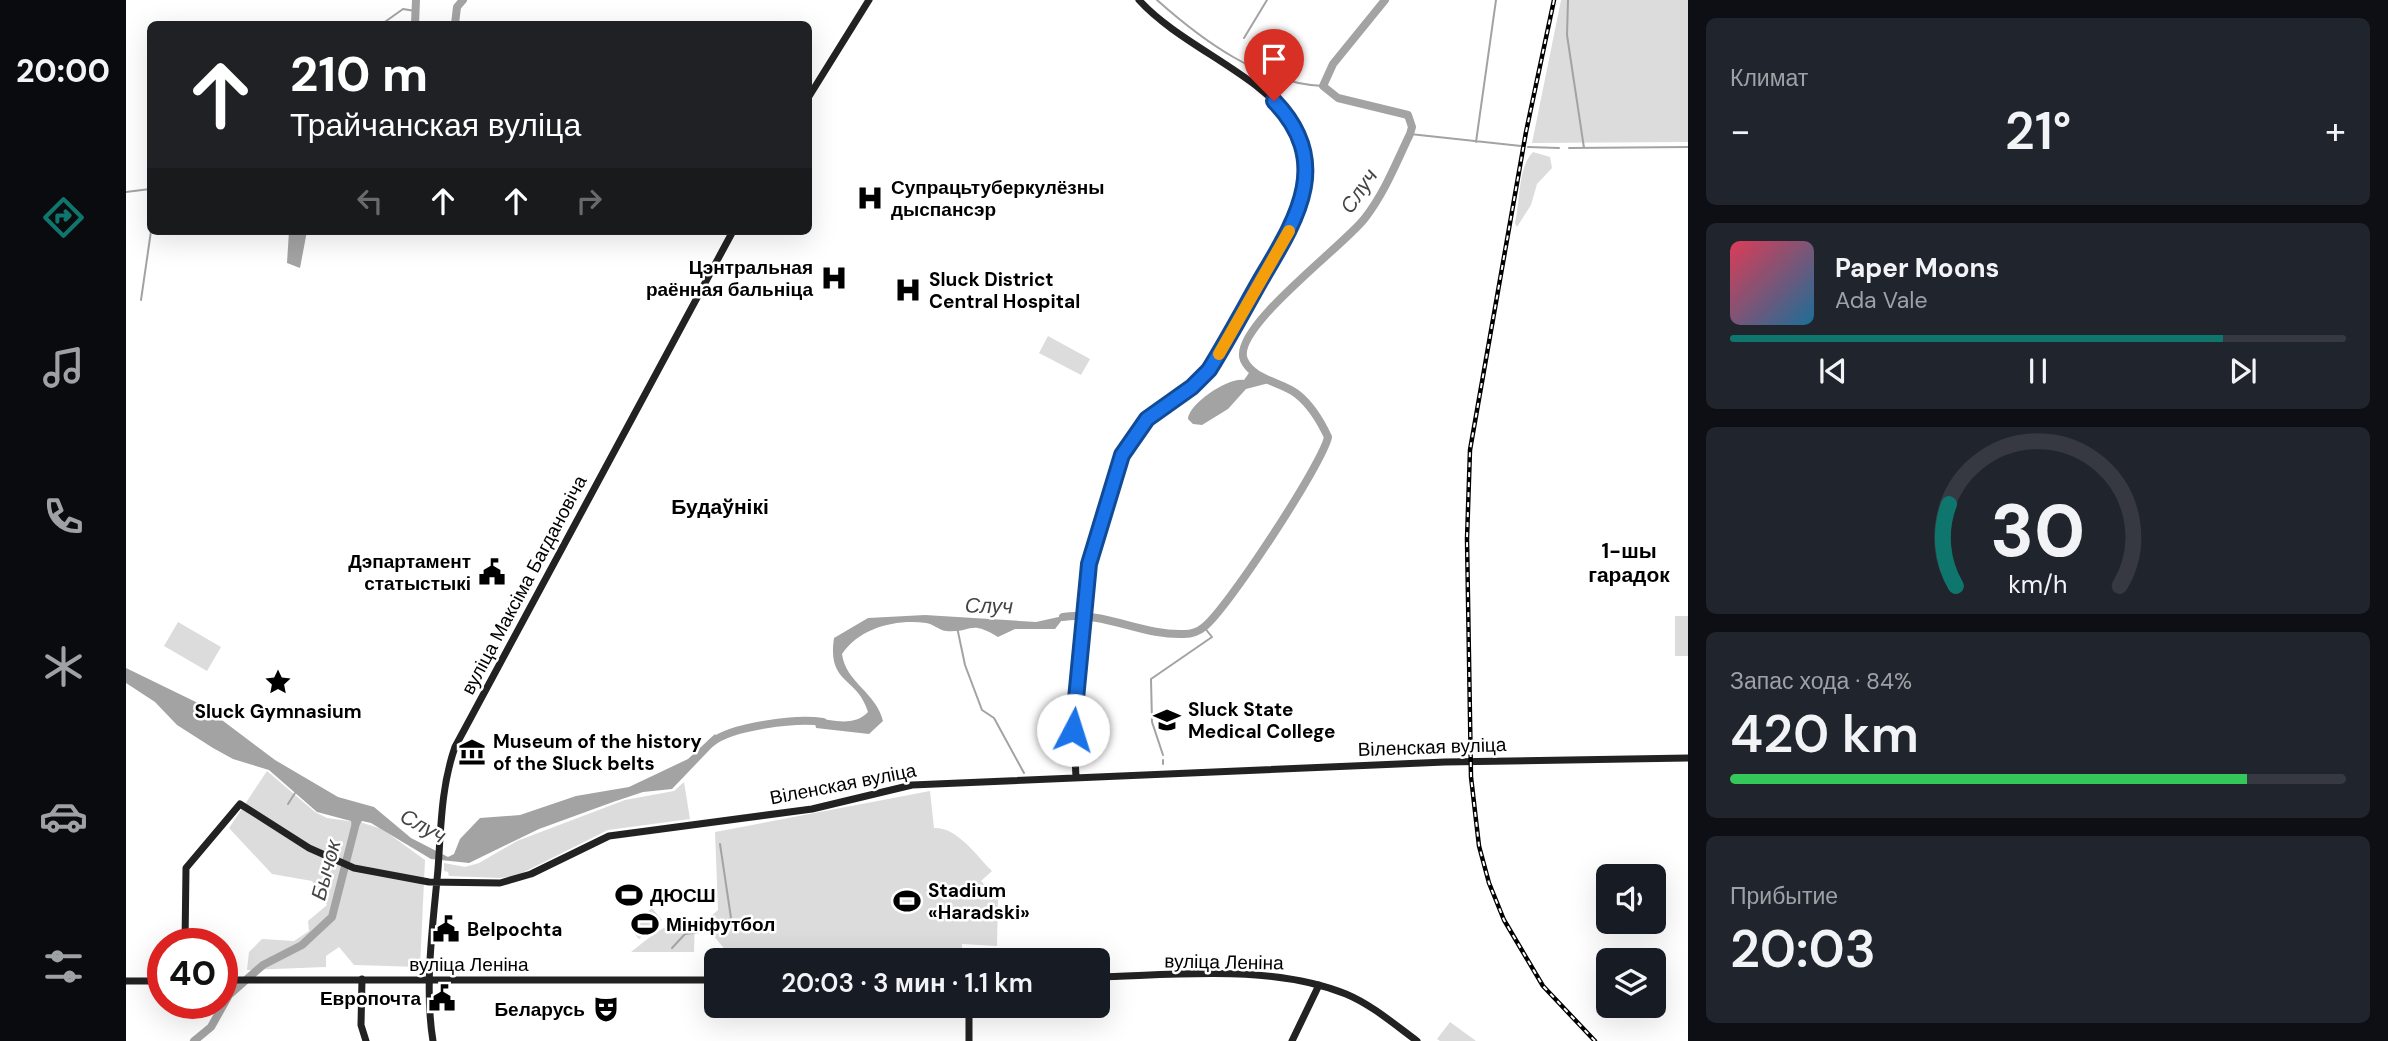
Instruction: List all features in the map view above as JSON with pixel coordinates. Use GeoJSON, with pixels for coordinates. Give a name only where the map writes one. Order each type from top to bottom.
{"type":"FeatureCollection","features":[{"type":"Feature","properties":{"kind":"main road"},"geometry":{"type":"LineString","coordinates":[[812,92],[869,0]]}},
{"type":"Feature","properties":{"kind":"main road"},"geometry":{"type":"LineString","coordinates":[[1076,777],[1073,730],[1084,594],[1103,513],[1128,443],[1153,413],[1192,387],[1209,370],[1291,226],[1303,199],[1306,178],[1301,141],[1285,112],[1259,89],[1168,27],[1139,0]]}},
{"type":"Feature","properties":{"kind":"main road","name":"вуліца Максіма Багдановіча"},"geometry":{"type":"LineString","coordinates":[[433,1041],[430,979],[436,883],[444,787],[455,747],[731,235]]}},
{"type":"Feature","properties":{"kind":"main road","name":"Віленская вуліца"},"geometry":{"type":"LineString","coordinates":[[185,928],[187,869],[240,803],[309,848],[354,868],[386,876],[436,883],[500,883],[531,874],[609,836],[812,810],[912,785],[1565,758],[1688,758]]}},
{"type":"Feature","properties":{"kind":"main road","name":"вуліца Леніна"},"geometry":{"type":"LineString","coordinates":[[1110,977],[1267,976],[1319,985],[1358,1000],[1417,1041]]}},
{"type":"Feature","properties":{"kind":"main road"},"geometry":{"type":"LineString","coordinates":[[362,979],[361,1025],[366,1041]]}},
{"type":"Feature","properties":{"kind":"main road","name":"вуліца Леніна"},"geometry":{"type":"LineString","coordinates":[[238,980],[704,980]]}},
{"type":"Feature","properties":{"kind":"main road"},"geometry":{"type":"LineString","coordinates":[[126,981],[147,981]]}},
{"type":"Feature","properties":{"kind":"main road"},"geometry":{"type":"LineString","coordinates":[[1292,1041],[1319,985]]}},
{"type":"Feature","properties":{"kind":"main road"},"geometry":{"type":"LineString","coordinates":[[968,1018],[969,1041]]}},
{"type":"Feature","properties":{"kind":"shaded area"},"geometry":{"type":"Polygon","coordinates":[[[1561,0],[1688,0],[1688,142],[1532,143],[1561,0]]]}},
{"type":"Feature","properties":{"kind":"shaded area"},"geometry":{"type":"Polygon","coordinates":[[[1533,152],[1550,157],[1552,168],[1537,184],[1531,205],[1517,227],[1515,223],[1522,175],[1533,152]]]}},
{"type":"Feature","properties":{"kind":"shaded area"},"geometry":{"type":"Polygon","coordinates":[[[289,235],[306,235],[300,268],[287,263],[289,235]]]}},
{"type":"Feature","properties":{"kind":"shaded area"},"geometry":{"type":"Polygon","coordinates":[[[1048,336],[1090,359],[1081,375],[1039,353],[1048,336]]]}},
{"type":"Feature","properties":{"kind":"shaded area"},"geometry":{"type":"Polygon","coordinates":[[[1251,370],[1273,382],[1246,389],[1228,409],[1202,425],[1193,424],[1188,419],[1195,406],[1211,392],[1237,380],[1244,380],[1251,370]]]}},
{"type":"Feature","properties":{"kind":"shaded area"},"geometry":{"type":"Polygon","coordinates":[[[1072,614],[1073,619],[1062,620],[1055,629],[1015,629],[998,637],[976,628],[946,631],[929,624],[914,622],[879,627],[858,638],[842,654],[849,673],[874,702],[883,721],[869,734],[816,728],[814,718],[850,721],[868,712],[863,700],[839,673],[833,653],[834,638],[868,618],[925,615],[1036,622],[1072,614]]]}},
{"type":"Feature","properties":{"kind":"shaded area"},"geometry":{"type":"Polygon","coordinates":[[[1675,616],[1688,616],[1688,656],[1675,656],[1675,616]]]}},
{"type":"Feature","properties":{"kind":"shaded area"},"geometry":{"type":"Polygon","coordinates":[[[178,622],[221,647],[207,671],[164,646],[178,622]]]}},
{"type":"Feature","properties":{"kind":"shaded area","name":"Случ"},"geometry":{"type":"Polygon","coordinates":[[[126,668],[202,705],[275,760],[338,797],[374,807],[411,838],[448,857],[454,854],[460,839],[480,818],[520,815],[576,796],[629,787],[688,759],[715,734],[719,740],[672,789],[643,792],[613,802],[539,829],[469,863],[431,859],[371,823],[362,821],[357,829],[352,827],[351,821],[317,812],[269,770],[233,759],[213,748],[177,725],[155,702],[126,683],[126,668]]]}},
{"type":"Feature","properties":{"kind":"shaded area"},"geometry":{"type":"Polygon","coordinates":[[[267,771],[315,812],[327,818],[363,823],[382,829],[425,860],[420,967],[354,965],[339,947],[326,956],[326,967],[247,970],[249,952],[262,939],[294,941],[309,931],[308,921],[327,905],[312,881],[272,874],[229,828],[267,771]]]}},
{"type":"Feature","properties":{"kind":"shaded area"},"geometry":{"type":"Polygon","coordinates":[[[684,782],[690,819],[608,830],[516,876],[449,876],[448,872],[444,871],[444,863],[465,867],[479,863],[517,841],[625,800],[674,791],[684,782]]]}},
{"type":"Feature","properties":{"kind":"shaded area"},"geometry":{"type":"Polygon","coordinates":[[[930,791],[934,828],[951,832],[958,837],[992,871],[981,881],[998,899],[997,946],[962,944],[962,948],[724,948],[703,923],[718,910],[715,832],[930,791]]]}},
{"type":"Feature","properties":{"kind":"shaded area","name":"Мініфутбол"},"geometry":{"type":"Polygon","coordinates":[[[652,908],[662,920],[639,939],[629,927],[652,908]]]}},
{"type":"Feature","properties":{"kind":"shaded area"},"geometry":{"type":"Polygon","coordinates":[[[695,919],[694,952],[631,952],[668,926],[695,919]]]}},
{"type":"Feature","properties":{"kind":"shaded area"},"geometry":{"type":"Polygon","coordinates":[[[1450,1022],[1476,1041],[1437,1039],[1450,1022]]]}},
{"type":"Feature","properties":{"kind":"waterway","name":"Случ"},"geometry":{"type":"LineString","coordinates":[[415,21],[416,0]]}},
{"type":"Feature","properties":{"kind":"waterway","name":"Случ"},"geometry":{"type":"LineString","coordinates":[[455,21],[457,7],[463,0]]}},
{"type":"Feature","properties":{"kind":"waterway"},"geometry":{"type":"LineString","coordinates":[[1157,0],[1213,44],[1255,68],[1277,77],[1323,86]]}},
{"type":"Feature","properties":{"kind":"waterway"},"geometry":{"type":"LineString","coordinates":[[1244,38],[1267,0]]}},
{"type":"Feature","properties":{"kind":"waterway","name":"Случ"},"geometry":{"type":"LineString","coordinates":[[1063,617],[1093,617],[1169,634],[1189,634],[1202,629],[1252,567],[1310,475],[1328,437],[1302,398],[1248,367],[1244,360],[1244,346],[1271,309],[1365,218],[1384,188],[1410,134],[1412,127],[1408,115],[1338,98],[1323,86],[1333,64],[1385,0]]}},
{"type":"Feature","properties":{"kind":"waterway"},"geometry":{"type":"LineString","coordinates":[[1476,142],[1496,0]]}},
{"type":"Feature","properties":{"kind":"waterway"},"geometry":{"type":"LineString","coordinates":[[1568,0],[1567,35],[1584,148]]}},
{"type":"Feature","properties":{"kind":"waterway"},"geometry":{"type":"LineString","coordinates":[[386,21],[403,9],[415,11]]}},
{"type":"Feature","properties":{"kind":"waterway"},"geometry":{"type":"LineString","coordinates":[[1410,134],[1521,146]]}},
{"type":"Feature","properties":{"kind":"waterway"},"geometry":{"type":"LineString","coordinates":[[1528,147],[1559,148]]}},
{"type":"Feature","properties":{"kind":"waterway"},"geometry":{"type":"LineString","coordinates":[[1569,148],[1688,147]]}},
{"type":"Feature","properties":{"kind":"waterway"},"geometry":{"type":"LineString","coordinates":[[126,192],[147,189]]}},
{"type":"Feature","properties":{"kind":"waterway"},"geometry":{"type":"LineString","coordinates":[[141,300],[150,235]]}},
{"type":"Feature","properties":{"kind":"waterway"},"geometry":{"type":"LineString","coordinates":[[957,627],[965,665],[982,710],[994,718],[1024,773]]}},
{"type":"Feature","properties":{"kind":"waterway"},"geometry":{"type":"LineString","coordinates":[[1163,755],[1152,722],[1151,679],[1212,637],[1204,627]]}},
{"type":"Feature","properties":{"kind":"waterway","name":"Случ"},"geometry":{"type":"LineString","coordinates":[[711,743],[720,737],[748,728],[797,721],[823,722]]}},
{"type":"Feature","properties":{"kind":"waterway"},"geometry":{"type":"LineString","coordinates":[[288,804],[295,793]]}},
{"type":"Feature","properties":{"kind":"waterway","name":"Бычок"},"geometry":{"type":"LineString","coordinates":[[194,1041],[211,1027],[229,995],[263,965],[302,945],[332,917],[357,819]]}},
{"type":"Feature","properties":{"kind":"waterway"},"geometry":{"type":"LineString","coordinates":[[672,948],[685,934],[708,931],[731,918],[720,844]]}},
{"type":"Feature","properties":{"kind":"railway"},"geometry":{"type":"LineString","coordinates":[[1554,0],[1526,132],[1470,450],[1467,539],[1471,777],[1479,846],[1489,883],[1504,920],[1543,986],[1595,1041]]}},
{"type":"Feature","properties":{"kind":"slow traffic"},"geometry":{"type":"LineString","coordinates":[[1219,354],[1289,231]]}},
{"type":"Feature","properties":{"kind":"place","name":"Супрацьтуберкулёзны дыспансэр"},"geometry":{"type":"Point","coordinates":[870,198]}},
{"type":"Feature","properties":{"kind":"place","name":"Цэнтральная раённая бальніца"},"geometry":{"type":"Point","coordinates":[834,278]}},
{"type":"Feature","properties":{"kind":"place","name":"Sluck District Central Hospital"},"geometry":{"type":"Point","coordinates":[908,290]}},
{"type":"Feature","properties":{"kind":"place","name":"Дэпартамент статыстыкі"},"geometry":{"type":"Point","coordinates":[492,572]}},
{"type":"Feature","properties":{"kind":"place","name":"Sluck Gymnasium"},"geometry":{"type":"Point","coordinates":[278,682]}},
{"type":"Feature","properties":{"kind":"place","name":"Sluck State Medical College"},"geometry":{"type":"Point","coordinates":[1167,720]}},
{"type":"Feature","properties":{"kind":"place","name":"Museum of the history of the Sluck belts"},"geometry":{"type":"Point","coordinates":[472,752]}},
{"type":"Feature","properties":{"kind":"place","name":"ДЮСШ"},"geometry":{"type":"Point","coordinates":[629,895]}},
{"type":"Feature","properties":{"kind":"place","name":"Stadium «Haradski»"},"geometry":{"type":"Point","coordinates":[907,901]}},
{"type":"Feature","properties":{"kind":"place","name":"Мініфутбол"},"geometry":{"type":"Point","coordinates":[645,924]}},
{"type":"Feature","properties":{"kind":"place","name":"Belpochta"},"geometry":{"type":"Point","coordinates":[446,929]}},
{"type":"Feature","properties":{"kind":"place","name":"Европочта"},"geometry":{"type":"Point","coordinates":[442,998]}},
{"type":"Feature","properties":{"kind":"place","name":"Беларусь"},"geometry":{"type":"Point","coordinates":[606,1009]}},
{"type":"Feature","properties":{"kind":"district","name":"Будаўнікі"},"geometry":{"type":"Point","coordinates":[720,507]}},
{"type":"Feature","properties":{"kind":"district","name":"1-шы гарадок"},"geometry":{"type":"Point","coordinates":[1629,563]}},
{"type":"Feature","properties":{"kind":"route"},"geometry":{"type":"LineString","coordinates":[[1073,730],[1084,592],[1103,513],[1122,455],[1147,419],[1160,407],[1192,387],[1209,370],[1291,226],[1303,199],[1306,178],[1301,141],[1285,112],[1274,101]]}}]}
